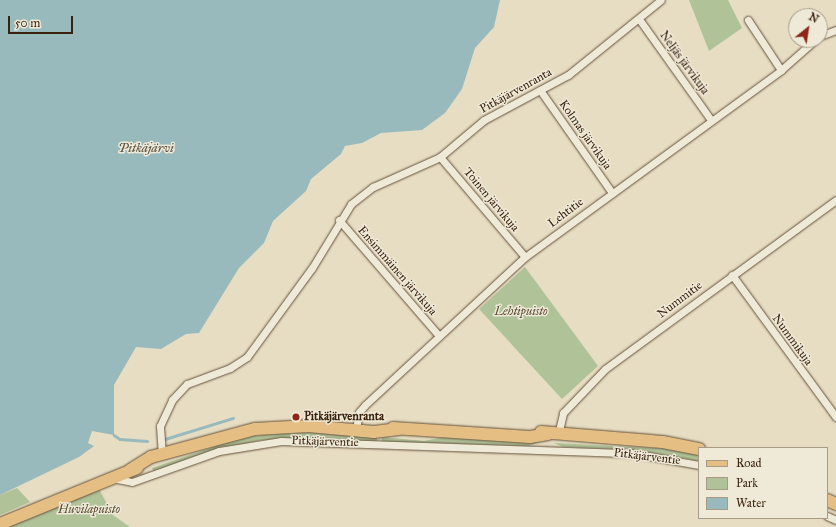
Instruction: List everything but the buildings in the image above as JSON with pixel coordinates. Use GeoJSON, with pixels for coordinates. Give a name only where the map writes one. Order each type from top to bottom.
{"type":"FeatureCollection","features":[{"type":"Feature","properties":{"kind":"main road","name":"Pitkäjärventie"},"geometry":{"type":"LineString","coordinates":[[0,524],[110,477],[130,470],[141,461],[255,429],[356,429],[374,432],[399,429],[515,434],[530,430],[553,434],[656,441],[698,449]]}},
{"type":"Feature","properties":{"kind":"street","name":"Pitkäjärvenranta"},"geometry":{"type":"LineString","coordinates":[[162,455],[160,426],[172,400],[188,384],[230,368],[247,357],[312,268],[339,220],[351,204],[373,187],[440,157],[484,120],[568,75],[661,0]]}},
{"type":"Feature","properties":{"kind":"street","name":"Neljäs järvikuja"},"geometry":{"type":"LineString","coordinates":[[639,19],[711,120]]}},
{"type":"Feature","properties":{"kind":"street"},"geometry":{"type":"LineString","coordinates":[[748,20],[781,70]]}},
{"type":"Feature","properties":{"kind":"street","name":"Lehtitie"},"geometry":{"type":"LineString","coordinates":[[356,429],[359,412],[365,405],[525,258],[781,70],[806,48]]}},
{"type":"Feature","properties":{"kind":"street","name":"Kolmas järvikuja"},"geometry":{"type":"LineString","coordinates":[[540,90],[612,193]]}},
{"type":"Feature","properties":{"kind":"street","name":"Toinen järvikuja"},"geometry":{"type":"LineString","coordinates":[[440,157],[525,258]]}},
{"type":"Feature","properties":{"kind":"street","name":"Nummitie"},"geometry":{"type":"LineString","coordinates":[[553,434],[563,414],[605,369],[836,200]]}},
{"type":"Feature","properties":{"kind":"street","name":"Ensimmäinen järvikuja"},"geometry":{"type":"LineString","coordinates":[[339,220],[439,336]]}},
{"type":"Feature","properties":{"kind":"street","name":"Nummikuja"},"geometry":{"type":"LineString","coordinates":[[732,275],[836,417]]}},
{"type":"Feature","properties":{"kind":"street"},"geometry":{"type":"LineString","coordinates":[[547,449],[553,434]]}},
{"type":"Feature","properties":{"kind":"street","name":"Pitkäjärventie"},"geometry":{"type":"LineString","coordinates":[[110,477],[132,482],[219,451],[281,441],[547,449],[638,454],[698,465]]}},
{"type":"Feature","properties":{"kind":"green space"},"geometry":{"type":"Polygon","coordinates":[[[689,0],[728,0],[742,28],[709,51],[689,0]]]}},
{"type":"Feature","properties":{"kind":"green space","name":"Lehtipuisto"},"geometry":{"type":"Polygon","coordinates":[[[525,267],[598,366],[562,399],[479,309],[525,267]]]}},
{"type":"Feature","properties":{"kind":"green space"},"geometry":{"type":"Polygon","coordinates":[[[299,432],[377,436],[377,442],[261,440],[195,456],[154,472],[152,468],[242,437],[299,432]]]}},
{"type":"Feature","properties":{"kind":"green space"},"geometry":{"type":"Polygon","coordinates":[[[382,437],[424,441],[444,437],[540,442],[528,446],[382,442],[382,437]]]}},
{"type":"Feature","properties":{"kind":"green space"},"geometry":{"type":"Polygon","coordinates":[[[554,443],[675,449],[698,454],[698,461],[634,450],[563,447],[554,443]]]}},
{"type":"Feature","properties":{"kind":"green space"},"geometry":{"type":"Polygon","coordinates":[[[17,488],[30,502],[0,515],[0,495],[17,488]]]}},
{"type":"Feature","properties":{"kind":"green space","name":"Huvilapuisto"},"geometry":{"type":"Polygon","coordinates":[[[99,489],[113,515],[130,527],[8,527],[99,489]]]}},
{"type":"Feature","properties":{"kind":"water","name":"Pitkäjärvi"},"geometry":{"type":"Polygon","coordinates":[[[0,0],[500,0],[494,27],[475,48],[462,89],[445,113],[422,130],[381,133],[362,143],[345,146],[341,154],[311,179],[306,191],[273,221],[264,243],[239,268],[199,333],[186,334],[161,349],[136,347],[114,385],[114,435],[92,431],[88,443],[94,446],[79,457],[0,495],[0,0]]]}},
{"type":"Feature","properties":{"kind":"waterway"},"geometry":{"type":"LineString","coordinates":[[165,439],[233,418]]}},
{"type":"Feature","properties":{"kind":"waterway"},"geometry":{"type":"LineString","coordinates":[[114,435],[120,439],[147,441]]}},
{"type":"Feature","properties":{"kind":"place","name":"Pitkäjärvenranta"},"geometry":{"type":"Point","coordinates":[296,417]}}]}
